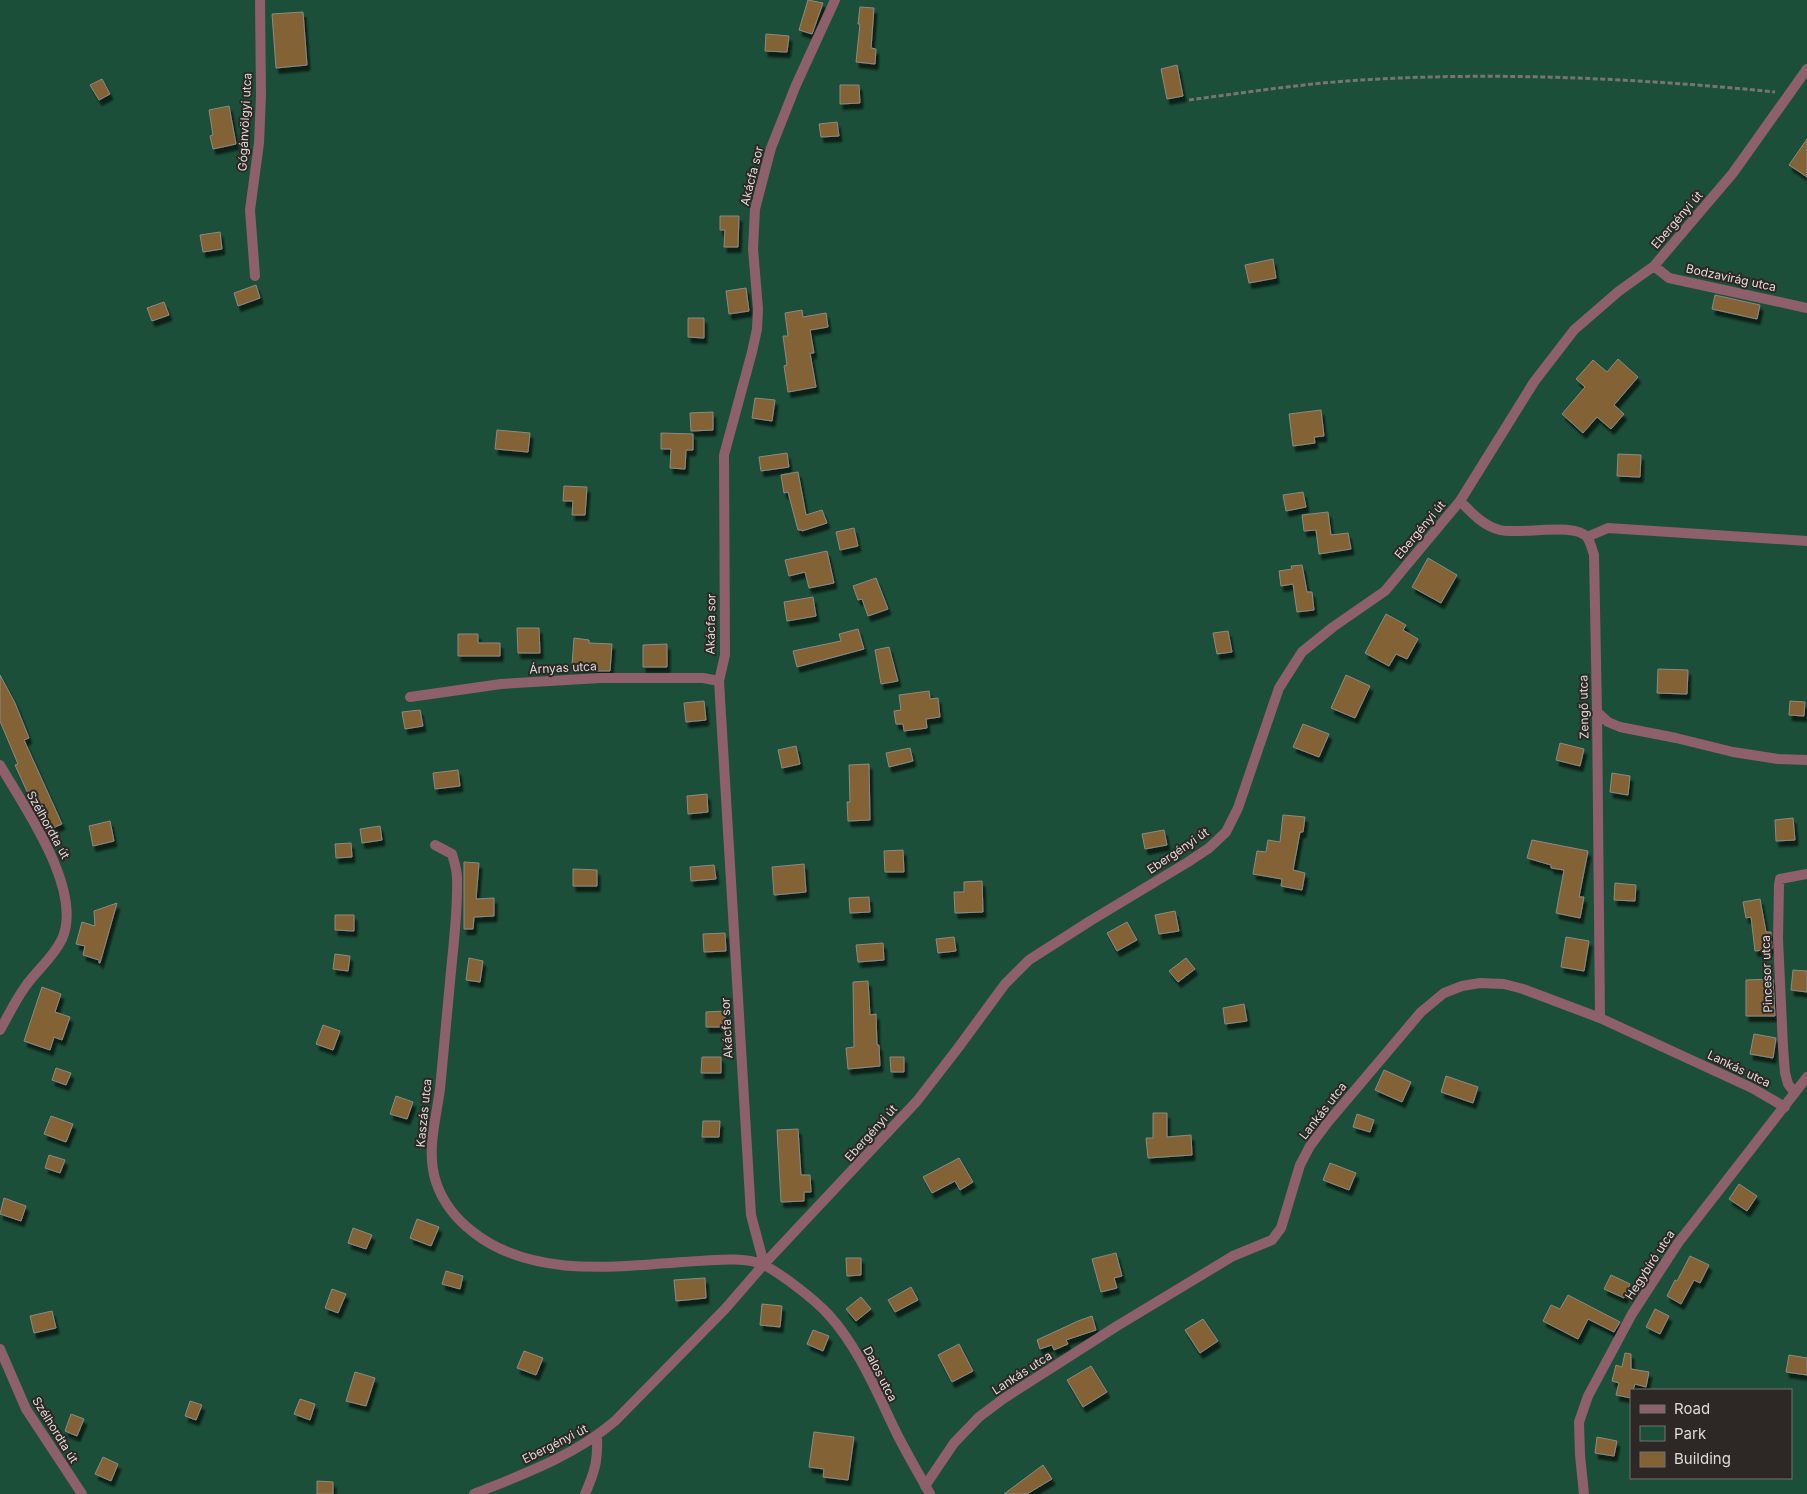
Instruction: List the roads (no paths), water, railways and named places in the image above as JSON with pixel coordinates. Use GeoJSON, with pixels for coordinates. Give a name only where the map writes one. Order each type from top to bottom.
{"type":"FeatureCollection","features":[{"type":"Feature","properties":{"kind":"street","name":"Gógánvölgyi utca"},"geometry":{"type":"LineString","coordinates":[[255,276],[250,210],[260,134],[260,0]]}},
{"type":"Feature","properties":{"kind":"street","name":"Akácfa sor"},"geometry":{"type":"LineString","coordinates":[[764,1264],[751,1215],[719,681],[724,655],[724,455],[757,330],[758,309],[753,249],[755,209],[772,148],[796,85],[835,0]]}},
{"type":"Feature","properties":{"kind":"street","name":"Ebergényi út"},"geometry":{"type":"LineString","coordinates":[[474,1494],[539,1468],[572,1452],[615,1422],[688,1348],[917,1101],[1005,984],[1029,960],[1082,925],[1188,862],[1209,848],[1226,832],[1238,808],[1278,688],[1302,652],[1333,627],[1385,591],[1460,501],[1534,382],[1574,330],[1619,291],[1654,266],[1733,173],[1807,69]]}},
{"type":"Feature","properties":{"kind":"street","name":"Bodzavirág utca"},"geometry":{"type":"LineString","coordinates":[[1654,266],[1669,278],[1807,308]]}},
{"type":"Feature","properties":{"kind":"street"},"geometry":{"type":"LineString","coordinates":[[1460,501],[1485,525],[1501,531],[1559,529],[1580,532],[1587,537],[1608,528],[1807,541]]}},
{"type":"Feature","properties":{"kind":"street","name":"Zengő utca"},"geometry":{"type":"LineString","coordinates":[[1587,537],[1594,554],[1600,1018]]}},
{"type":"Feature","properties":{"kind":"street","name":"Árnyas utca"},"geometry":{"type":"LineString","coordinates":[[410,697],[501,684],[600,678],[704,678],[719,681]]}},
{"type":"Feature","properties":{"kind":"street"},"geometry":{"type":"LineString","coordinates":[[1597,712],[1608,722],[1620,727],[1733,752],[1778,759],[1807,760]]}},
{"type":"Feature","properties":{"kind":"street","name":"Szélhordta út"},"geometry":{"type":"LineString","coordinates":[[0,765],[53,858],[61,878],[67,918],[62,938],[55,951],[25,987],[0,1030]]}},
{"type":"Feature","properties":{"kind":"street","name":"Kaszás utca"},"geometry":{"type":"LineString","coordinates":[[435,845],[452,854],[458,875],[440,1090],[432,1141],[432,1162],[436,1181],[445,1203],[462,1223],[482,1239],[513,1254],[548,1263],[587,1267],[623,1267],[737,1260],[764,1264]]}},
{"type":"Feature","properties":{"kind":"street","name":"Pincesor utca"},"geometry":{"type":"LineString","coordinates":[[1795,1093],[1788,1084],[1782,1047],[1778,939],[1779,885],[1780,879],[1807,874]]}},
{"type":"Feature","properties":{"kind":"street","name":"Lankás utca"},"geometry":{"type":"LineString","coordinates":[[928,1490],[954,1443],[979,1417],[1003,1399],[1117,1326],[1233,1256],[1272,1240],[1281,1228],[1300,1165],[1310,1146],[1421,1012],[1444,993],[1462,986],[1480,983],[1504,984],[1523,989],[1600,1018],[1752,1088],[1785,1107]]}},
{"type":"Feature","properties":{"kind":"street","name":"Hegybíró utca"},"geometry":{"type":"LineString","coordinates":[[1584,1494],[1579,1422],[1588,1396],[1632,1314],[1678,1242],[1807,1078]]}},
{"type":"Feature","properties":{"kind":"street","name":"Dalos utca"},"geometry":{"type":"LineString","coordinates":[[764,1264],[828,1314],[859,1356],[900,1441],[928,1490]]}},
{"type":"Feature","properties":{"kind":"street","name":"Szélhordta út"},"geometry":{"type":"LineString","coordinates":[[0,1349],[26,1409],[82,1494]]}},
{"type":"Feature","properties":{"kind":"street"},"geometry":{"type":"LineString","coordinates":[[585,1494],[597,1460],[597,1436]]}}]}
